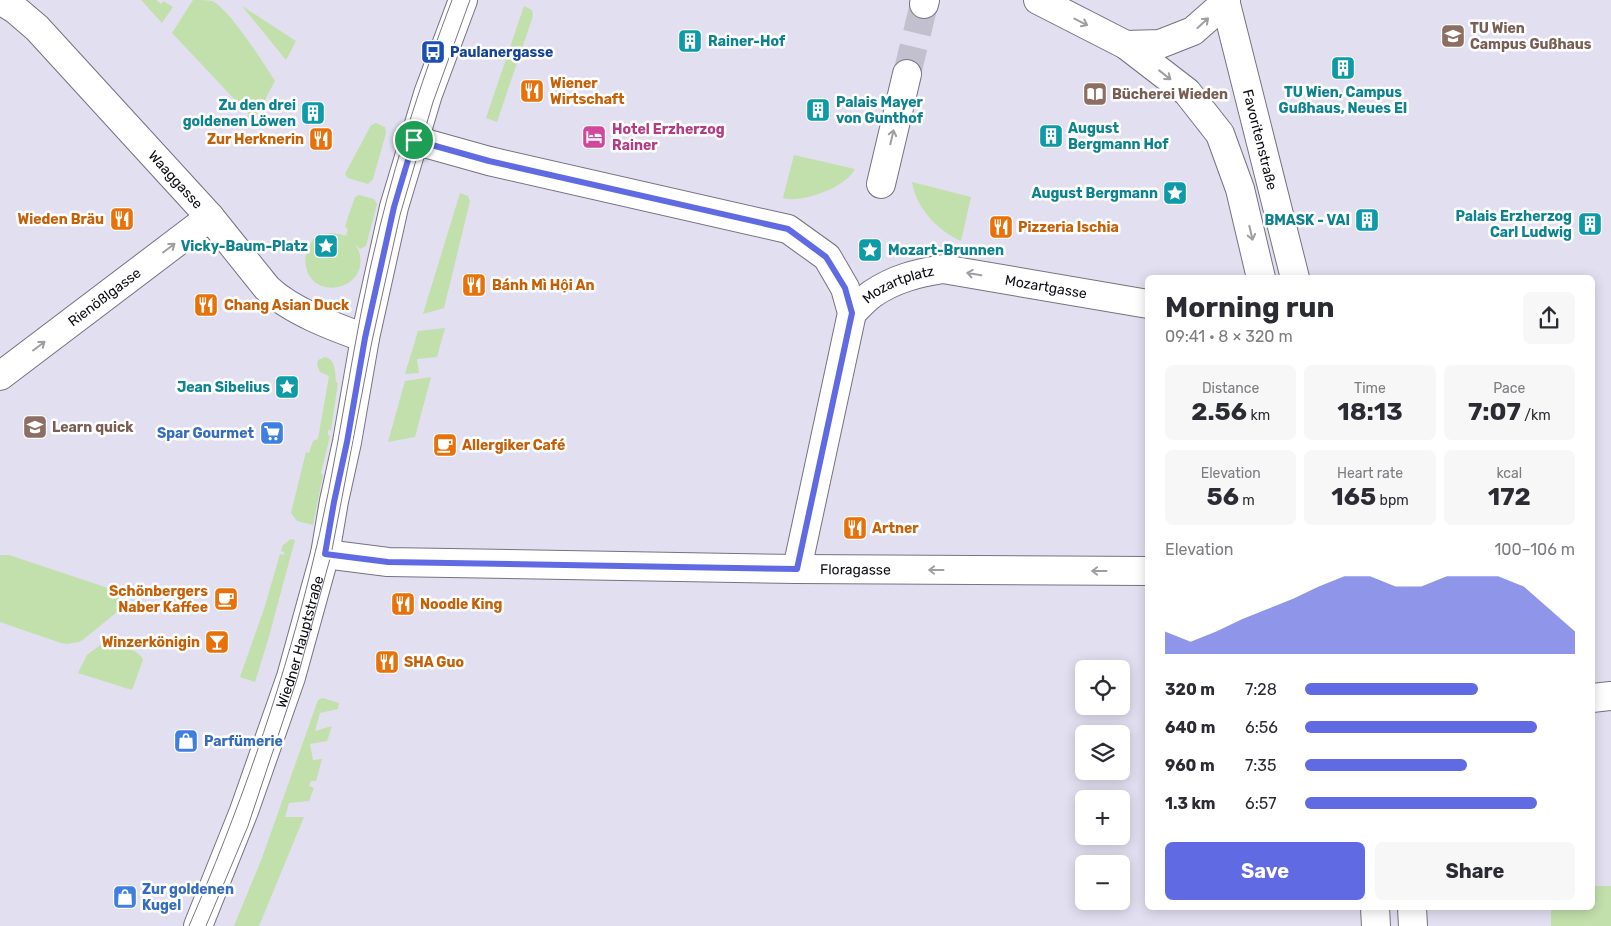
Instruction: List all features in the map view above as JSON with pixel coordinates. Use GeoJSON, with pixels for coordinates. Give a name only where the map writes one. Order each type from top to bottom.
{"type":"FeatureCollection","features":[{"type":"Feature","properties":{"kind":"street","name":"Waaggasse"},"geometry":{"type":"LineString","coordinates":[[0,0],[16,10],[36,28],[210,217],[275,296],[305,313],[365,338]]}},
{"type":"Feature","properties":{"kind":"street","name":"Wiedner Hauptstraße"},"geometry":{"type":"LineString","coordinates":[[198,926],[244,811],[291,677],[325,554],[365,338],[392,216],[428,94],[463,0]]}},
{"type":"Feature","properties":{"kind":"street"},"geometry":{"type":"LineString","coordinates":[[1038,0],[1126,45],[1187,92],[1220,134],[1240,189],[1260,275]]}},
{"type":"Feature","properties":{"kind":"street"},"geometry":{"type":"LineString","coordinates":[[1126,45],[1160,44],[1194,31],[1226,1]]}},
{"type":"Feature","properties":{"kind":"street","name":"Favoritenstraße"},"geometry":{"type":"LineString","coordinates":[[1226,1],[1294,275]]}},
{"type":"Feature","properties":{"kind":"street"},"geometry":{"type":"LineString","coordinates":[[881,184],[907,74]]}},
{"type":"Feature","properties":{"kind":"street","name":"Mozartplatz"},"geometry":{"type":"LineString","coordinates":[[414,140],[489,161],[788,229],[826,257],[845,288],[852,313],[870,295],[891,282],[916,273],[943,269]]}},
{"type":"Feature","properties":{"kind":"street","name":"Rienößlgasse"},"geometry":{"type":"LineString","coordinates":[[0,376],[210,217]]}},
{"type":"Feature","properties":{"kind":"street","name":"Mozartgasse"},"geometry":{"type":"LineString","coordinates":[[943,269],[1145,303]]}},
{"type":"Feature","properties":{"kind":"street"},"geometry":{"type":"LineString","coordinates":[[797,569],[852,313]]}},
{"type":"Feature","properties":{"kind":"street","name":"Floragasse"},"geometry":{"type":"LineString","coordinates":[[325,554],[388,562],[797,569],[1145,571]]}},
{"type":"Feature","properties":{"kind":"street"},"geometry":{"type":"LineString","coordinates":[[1595,698],[1611,696]]}},
{"type":"Feature","properties":{"kind":"street"},"geometry":{"type":"LineString","coordinates":[[1375,910],[1376,926]]}},
{"type":"Feature","properties":{"kind":"street"},"geometry":{"type":"LineString","coordinates":[[1412,910],[1413,926]]}},
{"type":"Feature","properties":{"kind":"green space"},"geometry":{"type":"Polygon","coordinates":[[[141,0],[156,0],[161,4],[163,1],[173,7],[162,23],[141,0]]]}},
{"type":"Feature","properties":{"kind":"green space"},"geometry":{"type":"Polygon","coordinates":[[[193,0],[212,1],[219,6],[246,37],[275,81],[254,120],[172,33],[193,0]]]}},
{"type":"Feature","properties":{"kind":"green space"},"geometry":{"type":"Polygon","coordinates":[[[242,6],[296,41],[286,60],[242,6]]]}},
{"type":"Feature","properties":{"kind":"green space"},"geometry":{"type":"Polygon","coordinates":[[[524,6],[532,10],[533,16],[497,122],[486,118],[524,6]]]}},
{"type":"Feature","properties":{"kind":"green space"},"geometry":{"type":"Polygon","coordinates":[[[376,123],[385,127],[386,133],[373,179],[368,184],[348,178],[345,174],[371,125],[376,123]]]}},
{"type":"Feature","properties":{"kind":"green space"},"geometry":{"type":"Polygon","coordinates":[[[794,155],[855,169],[846,180],[823,192],[797,199],[783,198],[794,155]]]}},
{"type":"Feature","properties":{"kind":"green space"},"geometry":{"type":"Polygon","coordinates":[[[912,182],[971,197],[961,241],[952,237],[929,218],[918,201],[912,182]]]}},
{"type":"Feature","properties":{"kind":"green space"},"geometry":{"type":"Polygon","coordinates":[[[460,193],[468,196],[470,201],[444,308],[423,314],[460,193]]]}},
{"type":"Feature","properties":{"kind":"green space"},"geometry":{"type":"Polygon","coordinates":[[[359,195],[374,199],[377,204],[366,246],[360,249],[356,245],[360,255],[360,268],[355,277],[338,287],[318,284],[311,278],[306,267],[305,256],[308,247],[320,235],[334,233],[348,236],[346,234],[348,230],[345,226],[355,197],[359,195]]]}},
{"type":"Feature","properties":{"kind":"green space"},"geometry":{"type":"Polygon","coordinates":[[[445,328],[437,357],[417,359],[419,373],[405,374],[418,331],[445,328]]]}},
{"type":"Feature","properties":{"kind":"green space"},"geometry":{"type":"Polygon","coordinates":[[[325,357],[333,364],[336,382],[338,383],[331,430],[328,430],[328,435],[330,436],[321,473],[323,475],[313,525],[297,521],[291,513],[306,452],[309,453],[313,441],[318,439],[329,376],[320,372],[317,365],[318,360],[325,357]]]}},
{"type":"Feature","properties":{"kind":"green space"},"geometry":{"type":"Polygon","coordinates":[[[431,377],[415,437],[388,442],[405,381],[431,377]]]}},
{"type":"Feature","properties":{"kind":"green space"},"geometry":{"type":"Polygon","coordinates":[[[291,539],[295,540],[255,682],[240,677],[264,609],[280,554],[284,555],[284,552],[281,551],[283,545],[291,539]]]}},
{"type":"Feature","properties":{"kind":"green space"},"geometry":{"type":"Polygon","coordinates":[[[0,555],[9,555],[114,590],[120,598],[119,609],[84,639],[67,644],[0,622],[0,555]]]}},
{"type":"Feature","properties":{"kind":"green space"},"geometry":{"type":"Polygon","coordinates":[[[103,643],[126,647],[141,656],[143,660],[132,690],[78,673],[87,655],[103,643]]]}},
{"type":"Feature","properties":{"kind":"green space"},"geometry":{"type":"Polygon","coordinates":[[[323,698],[339,703],[338,709],[320,713],[315,731],[332,726],[327,741],[310,744],[313,760],[322,759],[316,781],[311,781],[309,786],[314,788],[309,801],[289,803],[285,817],[304,817],[259,926],[234,926],[262,858],[318,700],[323,698]]]}},
{"type":"Feature","properties":{"kind":"green space"},"geometry":{"type":"Polygon","coordinates":[[[1595,886],[1611,886],[1611,926],[1551,926],[1551,910],[1595,910],[1595,886]]]}},
{"type":"Feature","properties":{"kind":"tunnel"},"geometry":{"type":"LineString","coordinates":[[907,74],[924,4]]}},
{"type":"Feature","properties":{"kind":"tram line"},"geometry":{"type":"LineString","coordinates":[[189,926],[241,798],[271,711],[297,622],[329,490],[361,314],[380,226],[413,112],[452,0]]}},
{"type":"Feature","properties":{"kind":"tram line"},"geometry":{"type":"LineString","coordinates":[[206,926],[248,826],[297,679],[331,555],[372,341],[400,215],[433,102],[470,0]]}},
{"type":"Feature","properties":{"kind":"place","name":"TU Wien Campus Gußhaus"},"geometry":{"type":"Point","coordinates":[1453,36]}},
{"type":"Feature","properties":{"kind":"place","name":"Rainer-Hof"},"geometry":{"type":"Point","coordinates":[690,41]}},
{"type":"Feature","properties":{"kind":"place","name":"Paulanergasse"},"geometry":{"type":"Point","coordinates":[433,52]}},
{"type":"Feature","properties":{"kind":"place","name":"TU Wien, Campus Gußhaus, Neues EI"},"geometry":{"type":"Point","coordinates":[1343,68]}},
{"type":"Feature","properties":{"kind":"place","name":"Wiener Wirtschaft"},"geometry":{"type":"Point","coordinates":[532,91]}},
{"type":"Feature","properties":{"kind":"place","name":"Bücherei Wieden"},"geometry":{"type":"Point","coordinates":[1095,94]}},
{"type":"Feature","properties":{"kind":"place","name":"Palais Mayer von Gunthof"},"geometry":{"type":"Point","coordinates":[818,110]}},
{"type":"Feature","properties":{"kind":"place","name":"Zu den drei goldenen Löwen"},"geometry":{"type":"Point","coordinates":[313,113]}},
{"type":"Feature","properties":{"kind":"place","name":"August Bergmann Hof"},"geometry":{"type":"Point","coordinates":[1051,136]}},
{"type":"Feature","properties":{"kind":"place","name":"Hotel Erzherzog Rainer"},"geometry":{"type":"Point","coordinates":[594,137]}},
{"type":"Feature","properties":{"kind":"place","name":"Zur Herknerin"},"geometry":{"type":"Point","coordinates":[321,139]}},
{"type":"Feature","properties":{"kind":"place","name":"August Bergmann"},"geometry":{"type":"Point","coordinates":[1175,193]}},
{"type":"Feature","properties":{"kind":"place","name":"Wieden Bräu"},"geometry":{"type":"Point","coordinates":[122,219]}},
{"type":"Feature","properties":{"kind":"place","name":"BMASK - VAI"},"geometry":{"type":"Point","coordinates":[1367,220]}},
{"type":"Feature","properties":{"kind":"place","name":"Palais Erzherzog Carl Ludwig"},"geometry":{"type":"Point","coordinates":[1590,224]}},
{"type":"Feature","properties":{"kind":"place","name":"Pizzeria Ischia"},"geometry":{"type":"Point","coordinates":[1001,227]}},
{"type":"Feature","properties":{"kind":"place","name":"Vicky-Baum-Platz"},"geometry":{"type":"Point","coordinates":[326,246]}},
{"type":"Feature","properties":{"kind":"place","name":"Mozart-Brunnen"},"geometry":{"type":"Point","coordinates":[870,250]}},
{"type":"Feature","properties":{"kind":"place","name":"Bánh Mì Hội An"},"geometry":{"type":"Point","coordinates":[474,285]}},
{"type":"Feature","properties":{"kind":"place","name":"Chang Asian Duck"},"geometry":{"type":"Point","coordinates":[206,305]}},
{"type":"Feature","properties":{"kind":"place","name":"Jean Sibelius"},"geometry":{"type":"Point","coordinates":[287,387]}},
{"type":"Feature","properties":{"kind":"place","name":"Learn quick"},"geometry":{"type":"Point","coordinates":[35,427]}},
{"type":"Feature","properties":{"kind":"place","name":"Spar Gourmet"},"geometry":{"type":"Point","coordinates":[272,433]}},
{"type":"Feature","properties":{"kind":"place","name":"Allergiker Café"},"geometry":{"type":"Point","coordinates":[445,445]}},
{"type":"Feature","properties":{"kind":"place","name":"Artner"},"geometry":{"type":"Point","coordinates":[855,528]}},
{"type":"Feature","properties":{"kind":"place","name":"Schönbergers Naber Kaffee"},"geometry":{"type":"Point","coordinates":[226,599]}},
{"type":"Feature","properties":{"kind":"place","name":"Noodle King"},"geometry":{"type":"Point","coordinates":[403,604]}},
{"type":"Feature","properties":{"kind":"place","name":"Winzerkönigin"},"geometry":{"type":"Point","coordinates":[217,642]}},
{"type":"Feature","properties":{"kind":"place","name":"SHA Guo"},"geometry":{"type":"Point","coordinates":[387,662]}},
{"type":"Feature","properties":{"kind":"place","name":"Parfümerie"},"geometry":{"type":"Point","coordinates":[186,741]}},
{"type":"Feature","properties":{"kind":"place","name":"Zur goldenen Kugel"},"geometry":{"type":"Point","coordinates":[125,897]}},
{"type":"Feature","properties":{"kind":"route"},"geometry":{"type":"LineString","coordinates":[[414,140],[489,161],[788,229],[826,257],[845,288],[852,313],[797,569],[388,562],[325,554],[365,338],[385,242],[414,140]]}}]}
